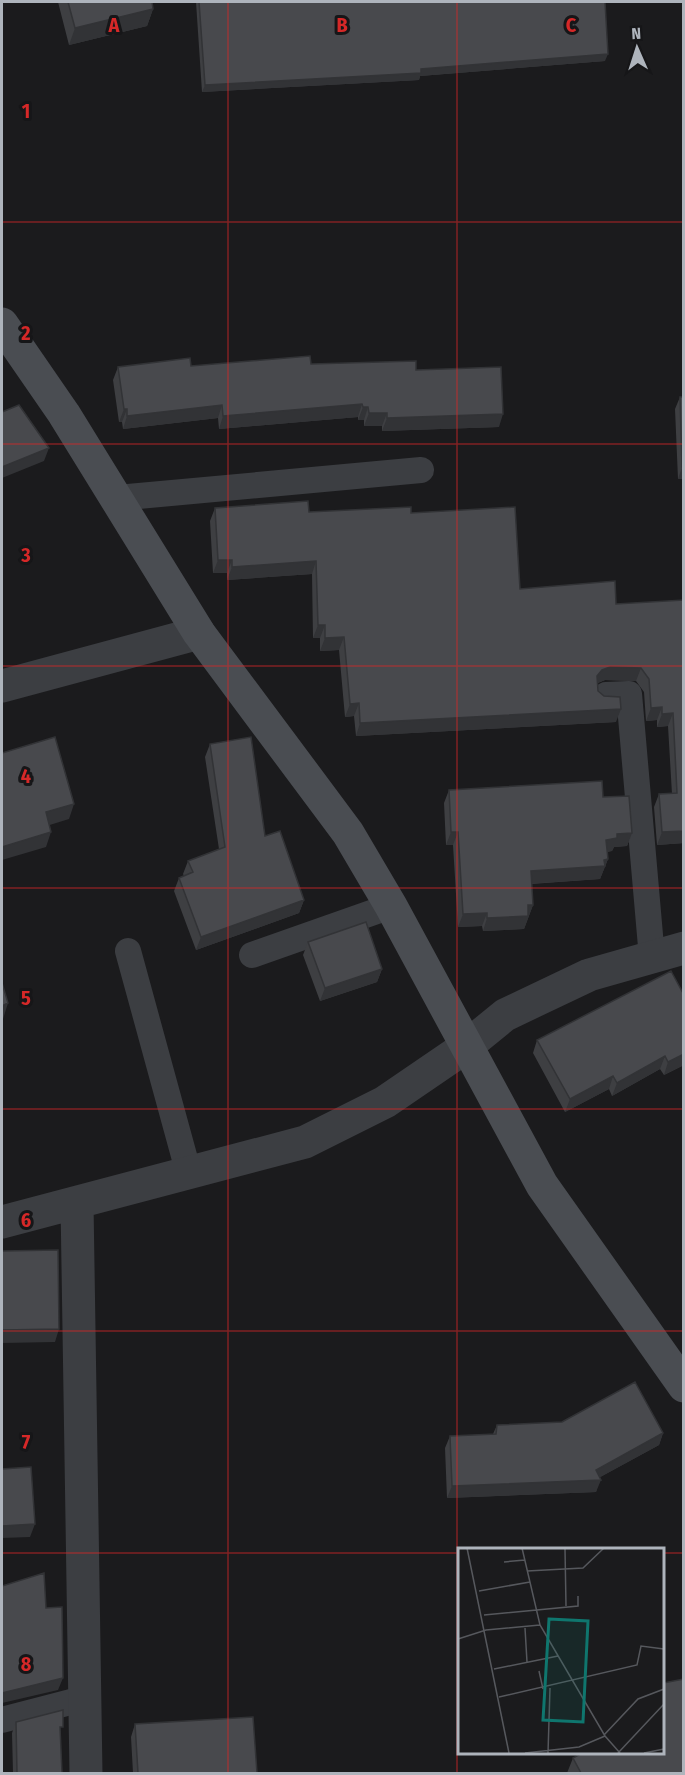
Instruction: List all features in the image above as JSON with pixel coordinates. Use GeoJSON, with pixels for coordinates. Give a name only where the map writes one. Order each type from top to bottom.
{"type":"FeatureCollection","features":[{"type":"Feature","properties":{"kind":"street"},"geometry":{"type":"LineString","coordinates":[[2,324],[64,414],[200,633],[348,833],[391,906],[542,1185],[684,1386]]}},
{"type":"Feature","properties":{"kind":"street"},"geometry":{"type":"LineString","coordinates":[[2,686],[200,633]]}},
{"type":"Feature","properties":{"kind":"street"},"geometry":{"type":"LineString","coordinates":[[2,1222],[305,1142],[385,1102],[467,1046],[505,1015],[589,975],[684,948]]}},
{"type":"Feature","properties":{"kind":"street"},"geometry":{"type":"LineString","coordinates":[[77,1203],[86,1773]]}},
{"type":"Feature","properties":{"kind":"lane"},"geometry":{"type":"LineString","coordinates":[[117,498],[421,470]]}},
{"type":"Feature","properties":{"kind":"lane"},"geometry":{"type":"LineString","coordinates":[[606,695],[629,694],[652,958]]}},
{"type":"Feature","properties":{"kind":"lane"},"geometry":{"type":"LineString","coordinates":[[252,955],[391,906]]}},
{"type":"Feature","properties":{"kind":"lane"},"geometry":{"type":"LineString","coordinates":[[128,951],[189,1174]]}},
{"type":"Feature","properties":{"kind":"lane"},"geometry":{"type":"LineString","coordinates":[[2,1720],[86,1698]]}},
{"type":"Feature","properties":{"kind":"building"},"geometry":{"type":"Polygon","coordinates":[[[68,2],[152,2],[153,9],[75,28],[68,2]]]}},
{"type":"Feature","properties":{"kind":"building"},"geometry":{"type":"Polygon","coordinates":[[[199,2],[605,2],[608,54],[421,69],[421,73],[205,85],[199,2]]]}},
{"type":"Feature","properties":{"kind":"building"},"geometry":{"type":"Polygon","coordinates":[[[310,356],[311,364],[416,361],[416,370],[501,367],[503,414],[387,418],[387,413],[369,413],[368,407],[363,407],[362,404],[223,416],[222,405],[127,416],[127,409],[124,409],[118,367],[190,358],[191,366],[310,356]]]}},
{"type":"Feature","properties":{"kind":"building"},"geometry":{"type":"Polygon","coordinates":[[[680,397],[684,397],[684,467],[682,467],[680,397]]]}},
{"type":"Feature","properties":{"kind":"building"},"geometry":{"type":"Polygon","coordinates":[[[19,405],[49,448],[2,467],[2,412],[19,405]]]}},
{"type":"Feature","properties":{"kind":"building"},"geometry":{"type":"Polygon","coordinates":[[[308,501],[309,512],[411,507],[411,513],[515,507],[520,589],[615,581],[616,604],[684,600],[684,831],[662,832],[659,794],[677,793],[673,713],[662,714],[662,707],[651,708],[649,679],[641,668],[610,667],[602,670],[597,676],[598,691],[604,696],[620,697],[621,709],[360,723],[359,703],[350,704],[344,637],[325,638],[325,625],[318,625],[316,561],[232,567],[232,560],[218,560],[215,508],[308,501]]]}},
{"type":"Feature","properties":{"kind":"building"},"geometry":{"type":"Polygon","coordinates":[[[55,737],[74,804],[46,812],[51,832],[2,847],[2,753],[55,737]]]}},
{"type":"Feature","properties":{"kind":"building"},"geometry":{"type":"Polygon","coordinates":[[[251,737],[265,836],[280,831],[304,900],[201,937],[179,878],[193,872],[188,861],[225,847],[210,744],[251,737]]]}},
{"type":"Feature","properties":{"kind":"building"},"geometry":{"type":"Polygon","coordinates":[[[602,781],[603,797],[629,796],[632,833],[617,834],[617,838],[606,840],[608,859],[604,860],[605,866],[531,871],[533,905],[528,905],[528,916],[487,918],[487,913],[463,914],[458,832],[451,832],[449,790],[602,781]]]}},
{"type":"Feature","properties":{"kind":"building"},"geometry":{"type":"Polygon","coordinates":[[[366,922],[382,969],[325,988],[308,942],[366,922]]]}},
{"type":"Feature","properties":{"kind":"building"},"geometry":{"type":"Polygon","coordinates":[[[671,971],[684,995],[684,1054],[668,1062],[665,1056],[617,1083],[613,1076],[570,1099],[537,1040],[671,971]]]}},
{"type":"Feature","properties":{"kind":"building"},"geometry":{"type":"Polygon","coordinates":[[[2,983],[8,1003],[2,1006],[2,983]]]}},
{"type":"Feature","properties":{"kind":"building"},"geometry":{"type":"Polygon","coordinates":[[[58,1250],[59,1329],[2,1330],[2,1251],[58,1250]]]}},
{"type":"Feature","properties":{"kind":"building"},"geometry":{"type":"Polygon","coordinates":[[[635,1382],[663,1433],[596,1470],[601,1480],[452,1486],[450,1436],[496,1434],[497,1425],[562,1422],[635,1382]]]}},
{"type":"Feature","properties":{"kind":"building"},"geometry":{"type":"Polygon","coordinates":[[[31,1467],[35,1524],[2,1526],[2,1469],[31,1467]]]}},
{"type":"Feature","properties":{"kind":"building"},"geometry":{"type":"Polygon","coordinates":[[[44,1573],[46,1608],[62,1607],[63,1678],[2,1693],[2,1586],[44,1573]]]}},
{"type":"Feature","properties":{"kind":"building"},"geometry":{"type":"Polygon","coordinates":[[[684,1679],[684,1773],[581,1773],[573,1758],[580,1754],[664,1754],[664,1683],[684,1679]]]}},
{"type":"Feature","properties":{"kind":"building"},"geometry":{"type":"Polygon","coordinates":[[[63,1710],[63,1727],[60,1727],[62,1773],[17,1773],[16,1722],[63,1710]]]}},
{"type":"Feature","properties":{"kind":"building"},"geometry":{"type":"Polygon","coordinates":[[[253,1717],[257,1773],[138,1773],[135,1724],[253,1717]]]}}]}
